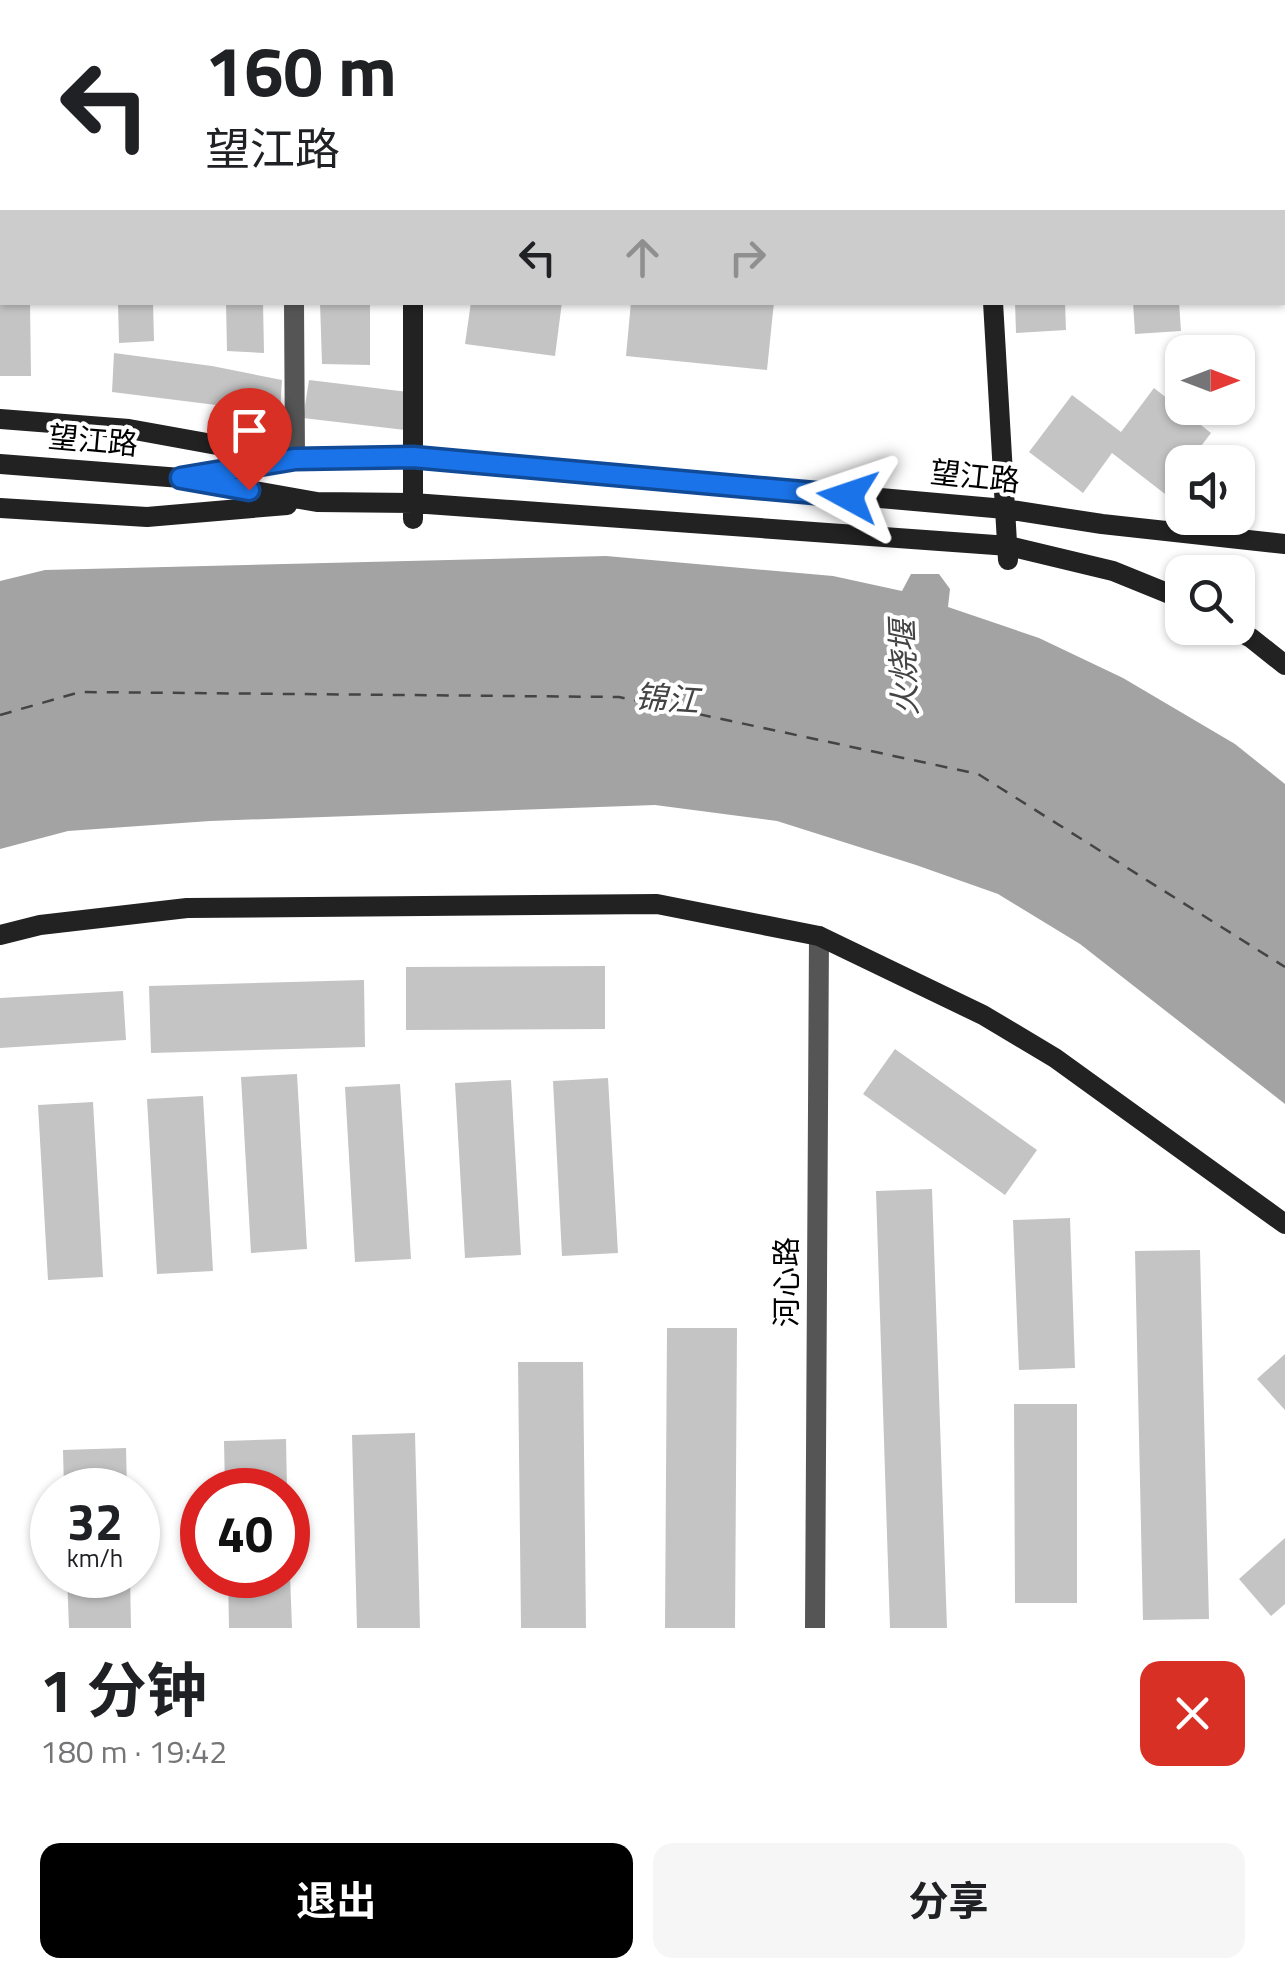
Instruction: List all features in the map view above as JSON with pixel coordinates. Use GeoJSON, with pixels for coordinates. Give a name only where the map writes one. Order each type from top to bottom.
{"type":"FeatureCollection","features":[{"type":"Feature","properties":{"kind":"street"},"geometry":{"type":"LineString","coordinates":[[0,419],[129,429],[295,459],[294,305]]}},
{"type":"Feature","properties":{"kind":"street"},"geometry":{"type":"LineString","coordinates":[[413,305],[413,511]]}},
{"type":"Feature","properties":{"kind":"street"},"geometry":{"type":"LineString","coordinates":[[992,305],[1008,553]]}},
{"type":"Feature","properties":{"kind":"street","name":"望江路"},"geometry":{"type":"LineString","coordinates":[[181,478],[295,459],[413,457],[1005,509],[1285,544]]}},
{"type":"Feature","properties":{"kind":"street","name":"望江路"},"geometry":{"type":"LineString","coordinates":[[0,464],[181,478],[318,502],[413,511],[1008,553],[1113,571],[1165,591]]}},
{"type":"Feature","properties":{"kind":"street"},"geometry":{"type":"LineString","coordinates":[[0,508],[147,516],[318,502]]}},
{"type":"Feature","properties":{"kind":"street"},"geometry":{"type":"LineString","coordinates":[[1255,643],[1285,664]]}},
{"type":"Feature","properties":{"kind":"street"},"geometry":{"type":"LineString","coordinates":[[0,935],[40,925],[186,908],[657,904],[819,936],[983,1015],[1055,1058],[1285,1224]]}},
{"type":"Feature","properties":{"kind":"street","name":"河心路"},"geometry":{"type":"LineString","coordinates":[[815,1628],[819,936]]}},
{"type":"Feature","properties":{"kind":"water"},"geometry":{"type":"Polygon","coordinates":[[[606,556],[833,576],[902,591],[911,574],[939,574],[950,589],[948,607],[1039,638],[1123,678],[1235,744],[1285,784],[1285,1104],[1080,944],[998,894],[777,821],[655,805],[210,821],[68,831],[0,849],[0,581],[45,570],[606,556]]]}},
{"type":"Feature","properties":{"kind":"building"},"geometry":{"type":"Polygon","coordinates":[[[0,305],[30,305],[31,376],[0,376],[0,305]]]}},
{"type":"Feature","properties":{"kind":"building"},"geometry":{"type":"Polygon","coordinates":[[[118,305],[153,305],[154,341],[119,343],[118,305]]]}},
{"type":"Feature","properties":{"kind":"building"},"geometry":{"type":"Polygon","coordinates":[[[226,305],[263,305],[264,353],[227,351],[226,305]]]}},
{"type":"Feature","properties":{"kind":"building"},"geometry":{"type":"Polygon","coordinates":[[[320,305],[370,305],[370,365],[322,364],[320,305]]]}},
{"type":"Feature","properties":{"kind":"building"},"geometry":{"type":"Polygon","coordinates":[[[471,305],[562,305],[555,356],[465,344],[471,305]]]}},
{"type":"Feature","properties":{"kind":"building"},"geometry":{"type":"Polygon","coordinates":[[[631,305],[774,305],[767,370],[626,356],[631,305]]]}},
{"type":"Feature","properties":{"kind":"building"},"geometry":{"type":"Polygon","coordinates":[[[1015,305],[1065,305],[1066,330],[1016,333],[1015,305]]]}},
{"type":"Feature","properties":{"kind":"building"},"geometry":{"type":"Polygon","coordinates":[[[1133,305],[1179,305],[1181,331],[1135,334],[1133,305]]]}},
{"type":"Feature","properties":{"kind":"building"},"geometry":{"type":"Polygon","coordinates":[[[114,353],[282,380],[280,413],[112,392],[114,353]]]}},
{"type":"Feature","properties":{"kind":"building"},"geometry":{"type":"Polygon","coordinates":[[[309,380],[408,392],[405,430],[303,418],[309,380]]]}},
{"type":"Feature","properties":{"kind":"building"},"geometry":{"type":"Polygon","coordinates":[[[1154,388],[1165,397],[1165,425],[1201,425],[1211,433],[1202,445],[1165,445],[1165,494],[1112,453],[1083,493],[1029,452],[1072,395],[1121,432],[1154,388]]]}},
{"type":"Feature","properties":{"kind":"building"},"geometry":{"type":"Polygon","coordinates":[[[605,966],[605,1029],[406,1030],[406,967],[605,966]]]}},
{"type":"Feature","properties":{"kind":"building"},"geometry":{"type":"Polygon","coordinates":[[[364,980],[365,1047],[151,1053],[149,986],[364,980]]]}},
{"type":"Feature","properties":{"kind":"building"},"geometry":{"type":"Polygon","coordinates":[[[123,991],[126,1040],[0,1048],[0,998],[123,991]]]}},
{"type":"Feature","properties":{"kind":"building"},"geometry":{"type":"Polygon","coordinates":[[[895,1049],[1037,1150],[1005,1195],[863,1094],[895,1049]]]}},
{"type":"Feature","properties":{"kind":"building"},"geometry":{"type":"Polygon","coordinates":[[[297,1074],[307,1249],[251,1253],[241,1077],[297,1074]]]}},
{"type":"Feature","properties":{"kind":"building"},"geometry":{"type":"Polygon","coordinates":[[[608,1078],[618,1253],[562,1256],[553,1081],[608,1078]]]}},
{"type":"Feature","properties":{"kind":"building"},"geometry":{"type":"Polygon","coordinates":[[[511,1080],[521,1255],[465,1258],[455,1083],[511,1080]]]}},
{"type":"Feature","properties":{"kind":"building"},"geometry":{"type":"Polygon","coordinates":[[[400,1084],[411,1259],[355,1262],[345,1087],[400,1084]]]}},
{"type":"Feature","properties":{"kind":"building"},"geometry":{"type":"Polygon","coordinates":[[[203,1096],[213,1271],[157,1274],[147,1099],[203,1096]]]}},
{"type":"Feature","properties":{"kind":"building"},"geometry":{"type":"Polygon","coordinates":[[[93,1102],[103,1277],[48,1280],[38,1105],[93,1102]]]}},
{"type":"Feature","properties":{"kind":"building"},"geometry":{"type":"Polygon","coordinates":[[[932,1189],[947,1628],[890,1628],[876,1191],[932,1189]]]}},
{"type":"Feature","properties":{"kind":"building"},"geometry":{"type":"Polygon","coordinates":[[[1070,1218],[1075,1368],[1019,1370],[1013,1220],[1070,1218]]]}},
{"type":"Feature","properties":{"kind":"building"},"geometry":{"type":"Polygon","coordinates":[[[1200,1250],[1209,1619],[1143,1620],[1135,1251],[1200,1250]]]}},
{"type":"Feature","properties":{"kind":"building"},"geometry":{"type":"Polygon","coordinates":[[[667,1328],[737,1328],[735,1628],[665,1628],[667,1328]]]}},
{"type":"Feature","properties":{"kind":"building"},"geometry":{"type":"Polygon","coordinates":[[[1285,1354],[1285,1410],[1257,1379],[1285,1354]]]}},
{"type":"Feature","properties":{"kind":"building"},"geometry":{"type":"Polygon","coordinates":[[[518,1362],[583,1362],[586,1628],[521,1628],[518,1362]]]}},
{"type":"Feature","properties":{"kind":"building"},"geometry":{"type":"Polygon","coordinates":[[[1014,1404],[1077,1404],[1077,1603],[1015,1603],[1014,1404]]]}},
{"type":"Feature","properties":{"kind":"building"},"geometry":{"type":"Polygon","coordinates":[[[415,1433],[420,1628],[357,1628],[352,1435],[415,1433]]]}},
{"type":"Feature","properties":{"kind":"building"},"geometry":{"type":"Polygon","coordinates":[[[286,1439],[287,1468],[225,1468],[224,1441],[286,1439]]]}},
{"type":"Feature","properties":{"kind":"building"},"geometry":{"type":"Polygon","coordinates":[[[126,1448],[126,1468],[63,1468],[63,1450],[126,1448]]]}},
{"type":"Feature","properties":{"kind":"building"},"geometry":{"type":"Polygon","coordinates":[[[1285,1538],[1285,1604],[1271,1616],[1239,1579],[1285,1538]]]}},
{"type":"Feature","properties":{"kind":"building"},"geometry":{"type":"Polygon","coordinates":[[[68,1598],[130,1598],[131,1628],[69,1628],[68,1598]]]}},
{"type":"Feature","properties":{"kind":"building"},"geometry":{"type":"Polygon","coordinates":[[[228,1598],[291,1598],[292,1628],[229,1628],[228,1598]]]}},
{"type":"Feature","properties":{"kind":"ferry route"},"geometry":{"type":"LineString","coordinates":[[0,715],[80,692],[619,697],[978,774],[1285,967]]}},
{"type":"Feature","properties":{"kind":"route"},"geometry":{"type":"LineString","coordinates":[[249,490],[181,478],[295,459],[413,457],[848,496]]}},
{"type":"Feature","properties":{"kind":"water label","name":"火烧堰"},"geometry":{"type":"Point","coordinates":[904,668]}},
{"type":"Feature","properties":{"kind":"water label","name":"锦江"},"geometry":{"type":"Point","coordinates":[667,699]}}]}
